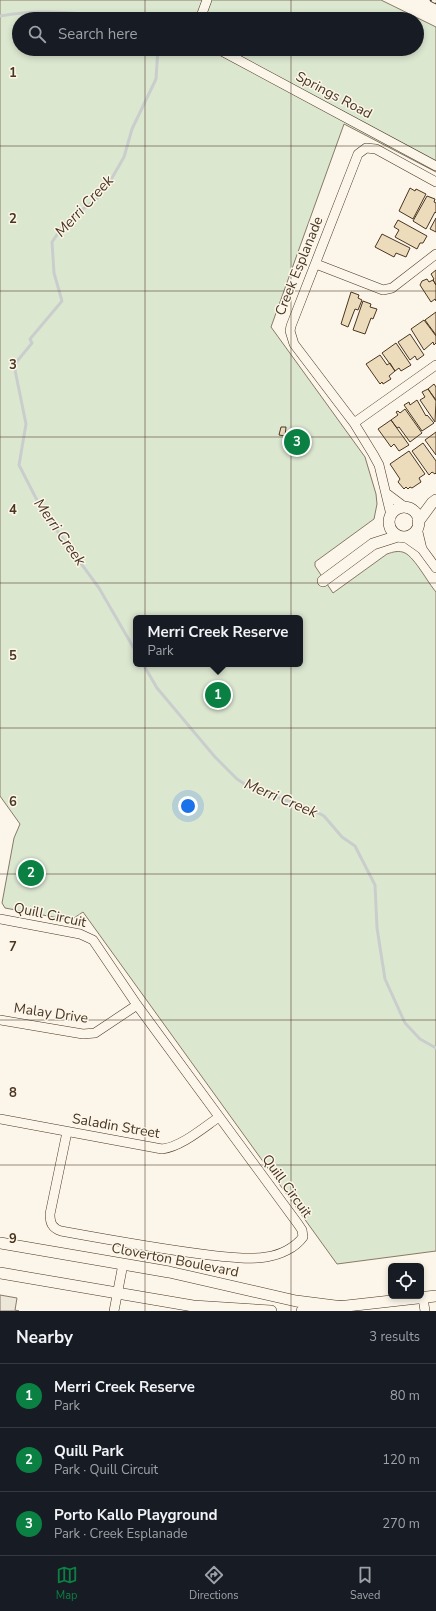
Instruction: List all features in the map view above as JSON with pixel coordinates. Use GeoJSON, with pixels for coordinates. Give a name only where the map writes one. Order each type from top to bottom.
{"type":"FeatureCollection","features":[{"type":"Feature","properties":{"kind":"street"},"geometry":{"type":"LineString","coordinates":[[203,12],[207,0]]}},
{"type":"Feature","properties":{"kind":"street","name":"Springs Road"},"geometry":{"type":"LineString","coordinates":[[231,56],[436,166]]}},
{"type":"Feature","properties":{"kind":"street","name":"Creek Esplanade"},"geometry":{"type":"LineString","coordinates":[[390,519],[379,465],[354,424],[294,344],[291,336],[291,326],[358,154],[366,148],[376,149],[436,182]]}},
{"type":"Feature","properties":{"kind":"street"},"geometry":{"type":"LineString","coordinates":[[316,264],[383,290],[392,288],[436,254]]}},
{"type":"Feature","properties":{"kind":"street"},"geometry":{"type":"LineString","coordinates":[[354,424],[436,365]]}},
{"type":"Feature","properties":{"kind":"street"},"geometry":{"type":"LineString","coordinates":[[386,494],[415,514],[422,549]]}},
{"type":"Feature","properties":{"kind":"street"},"geometry":{"type":"LineString","coordinates":[[323,581],[373,544],[397,509],[434,501]]}},
{"type":"Feature","properties":{"kind":"street"},"geometry":{"type":"LineString","coordinates":[[373,544],[412,534],[434,501]]}},
{"type":"Feature","properties":{"kind":"street"},"geometry":{"type":"LineString","coordinates":[[390,519],[392,531],[422,549],[436,568]]}},
{"type":"Feature","properties":{"kind":"street","name":"Quill Circuit"},"geometry":{"type":"LineString","coordinates":[[0,919],[80,934],[90,938],[137,1005],[302,1230],[303,1237],[300,1242],[286,1251],[268,1257],[255,1258],[186,1252],[56,1229],[52,1226],[50,1214],[67,1132]]}},
{"type":"Feature","properties":{"kind":"street","name":"Malay Drive"},"geometry":{"type":"LineString","coordinates":[[0,1020],[84,1034],[95,1033],[137,1005]]}},
{"type":"Feature","properties":{"kind":"street","name":"Saladin Street"},"geometry":{"type":"LineString","coordinates":[[0,1119],[162,1149],[177,1145],[219,1117]]}},
{"type":"Feature","properties":{"kind":"street","name":"Cloverton Boulevard"},"geometry":{"type":"LineString","coordinates":[[0,1243],[169,1272],[296,1301],[343,1307]]}},
{"type":"Feature","properties":{"kind":"street"},"geometry":{"type":"LineString","coordinates":[[114,1311],[123,1264]]}},
{"type":"Feature","properties":{"kind":"street"},"geometry":{"type":"LineString","coordinates":[[0,1272],[193,1306],[271,1311]]}},
{"type":"Feature","properties":{"kind":"street","name":"Cloverton Boulevard"},"geometry":{"type":"LineString","coordinates":[[424,1298],[436,1296]]}},
{"type":"Feature","properties":{"kind":"street","name":"Cloverton Boulevard"},"geometry":{"type":"LineString","coordinates":[[302,1311],[414,1299]]}},
{"type":"Feature","properties":{"kind":"street"},"geometry":{"type":"LineString","coordinates":[[423,1299],[425,1311]]}},
{"type":"Feature","properties":{"kind":"green space"},"geometry":{"type":"Polygon","coordinates":[[[0,0],[381,0],[405,12],[12,12],[12,56],[424,56],[424,21],[436,27],[436,172],[344,124],[271,327],[365,457],[376,494],[377,504],[374,519],[315,562],[315,566],[333,593],[387,554],[394,552],[405,553],[417,565],[436,592],[436,1251],[337,1264],[83,912],[74,918],[64,919],[5,908],[2,903],[14,838],[20,824],[0,796],[0,0]]]}},
{"type":"Feature","properties":{"kind":"shaded area"},"geometry":{"type":"Polygon","coordinates":[[[0,1295],[17,1298],[15,1310],[19,1311],[0,1311],[0,1295]]]}},
{"type":"Feature","properties":{"kind":"building"},"geometry":{"type":"Polygon","coordinates":[[[410,188],[426,194],[413,219],[399,211],[410,188]]]}},
{"type":"Feature","properties":{"kind":"building"},"geometry":{"type":"Polygon","coordinates":[[[427,196],[435,199],[434,202],[436,203],[436,213],[435,212],[426,229],[413,221],[427,196]]]}},
{"type":"Feature","properties":{"kind":"building"},"geometry":{"type":"Polygon","coordinates":[[[436,218],[436,232],[430,229],[436,218]]]}},
{"type":"Feature","properties":{"kind":"building"},"geometry":{"type":"Polygon","coordinates":[[[398,220],[427,236],[423,243],[420,243],[417,249],[395,237],[399,230],[394,227],[398,220]]]}},
{"type":"Feature","properties":{"kind":"building"},"geometry":{"type":"Polygon","coordinates":[[[382,234],[410,248],[406,257],[396,253],[394,257],[375,247],[382,234]]]}},
{"type":"Feature","properties":{"kind":"building"},"geometry":{"type":"Polygon","coordinates":[[[436,270],[436,285],[431,274],[436,270]]]}},
{"type":"Feature","properties":{"kind":"building"},"geometry":{"type":"Polygon","coordinates":[[[427,279],[429,282],[433,280],[436,285],[436,301],[435,299],[431,302],[420,285],[422,281],[427,279]]]}},
{"type":"Feature","properties":{"kind":"building"},"geometry":{"type":"Polygon","coordinates":[[[351,292],[359,295],[358,298],[362,300],[358,310],[355,309],[348,327],[341,324],[351,292]]]}},
{"type":"Feature","properties":{"kind":"building"},"geometry":{"type":"Polygon","coordinates":[[[363,301],[371,304],[370,307],[377,309],[373,319],[371,318],[365,334],[353,330],[363,301]]]}},
{"type":"Feature","properties":{"kind":"building"},"geometry":{"type":"Polygon","coordinates":[[[436,312],[436,335],[425,320],[436,312]]]}},
{"type":"Feature","properties":{"kind":"building"},"geometry":{"type":"Polygon","coordinates":[[[424,320],[436,336],[436,343],[434,345],[433,342],[424,350],[411,329],[424,320]]]}},
{"type":"Feature","properties":{"kind":"building"},"geometry":{"type":"Polygon","coordinates":[[[410,334],[424,355],[417,360],[415,356],[410,360],[398,342],[410,334]]]}},
{"type":"Feature","properties":{"kind":"building"},"geometry":{"type":"Polygon","coordinates":[[[396,343],[411,365],[401,371],[399,368],[395,371],[382,353],[396,343]]]}},
{"type":"Feature","properties":{"kind":"building"},"geometry":{"type":"Polygon","coordinates":[[[380,355],[387,365],[390,363],[395,371],[389,376],[391,379],[383,384],[382,382],[380,384],[366,364],[380,355]]]}},
{"type":"Feature","properties":{"kind":"building"},"geometry":{"type":"Polygon","coordinates":[[[434,384],[436,387],[436,400],[428,389],[434,384]]]}},
{"type":"Feature","properties":{"kind":"building"},"geometry":{"type":"Polygon","coordinates":[[[428,389],[436,401],[435,422],[420,400],[425,397],[422,392],[428,389]]]}},
{"type":"Feature","properties":{"kind":"building"},"geometry":{"type":"Polygon","coordinates":[[[417,400],[426,416],[427,415],[434,423],[422,431],[404,405],[409,402],[410,405],[417,400]]]}},
{"type":"Feature","properties":{"kind":"building"},"geometry":{"type":"Polygon","coordinates":[[[405,409],[422,433],[410,442],[399,427],[397,428],[391,420],[398,415],[396,412],[398,411],[400,413],[405,409]]]}},
{"type":"Feature","properties":{"kind":"building"},"geometry":{"type":"Polygon","coordinates":[[[391,420],[409,445],[399,451],[394,444],[391,447],[378,429],[391,420]]]}},
{"type":"Feature","properties":{"kind":"building"},"geometry":{"type":"Polygon","coordinates":[[[281,427],[286,427],[285,436],[279,435],[281,427]]]}},
{"type":"Feature","properties":{"kind":"building"},"geometry":{"type":"Polygon","coordinates":[[[436,432],[436,455],[425,440],[436,432]]]}},
{"type":"Feature","properties":{"kind":"building"},"geometry":{"type":"Polygon","coordinates":[[[423,443],[436,461],[435,474],[432,472],[429,475],[412,451],[423,443]]]}},
{"type":"Feature","properties":{"kind":"building"},"geometry":{"type":"Polygon","coordinates":[[[409,451],[425,474],[419,478],[421,482],[412,488],[410,487],[408,489],[406,487],[404,489],[398,482],[400,479],[390,464],[409,451]]]}},
{"type":"Feature","properties":{"kind":"waterway","name":"Merri Creek"},"geometry":{"type":"LineString","coordinates":[[44,12],[59,12]]}},
{"type":"Feature","properties":{"kind":"waterway","name":"Merri Creek"},"geometry":{"type":"LineString","coordinates":[[0,16],[12,14]]}},
{"type":"Feature","properties":{"kind":"waterway","name":"Merri Creek"},"geometry":{"type":"LineString","coordinates":[[133,647],[99,588],[42,510],[19,465],[26,424],[14,365],[32,343],[30,339],[62,301],[54,273],[52,242],[65,223],[96,199],[108,185],[124,157],[132,129],[156,79],[158,56]]}},
{"type":"Feature","properties":{"kind":"waterway","name":"Merri Creek"},"geometry":{"type":"LineString","coordinates":[[145,667],[157,688],[215,757],[237,779],[249,787],[313,810],[324,816],[342,837],[355,846],[375,885],[377,928],[385,979],[405,1023],[420,1039],[436,1048]]}},
{"type":"Feature","properties":{"kind":"railway"},"geometry":{"type":"LineString","coordinates":[[432,0],[436,2]]}},
{"type":"Feature","properties":{"kind":"place","name":"Porto Kallo Playground"},"geometry":{"type":"Point","coordinates":[297,442]}},
{"type":"Feature","properties":{"kind":"place","name":"Merri Creek Reserve"},"geometry":{"type":"Point","coordinates":[218,695]}},
{"type":"Feature","properties":{"kind":"place","name":"Quill Park"},"geometry":{"type":"Point","coordinates":[31,873]}}]}
